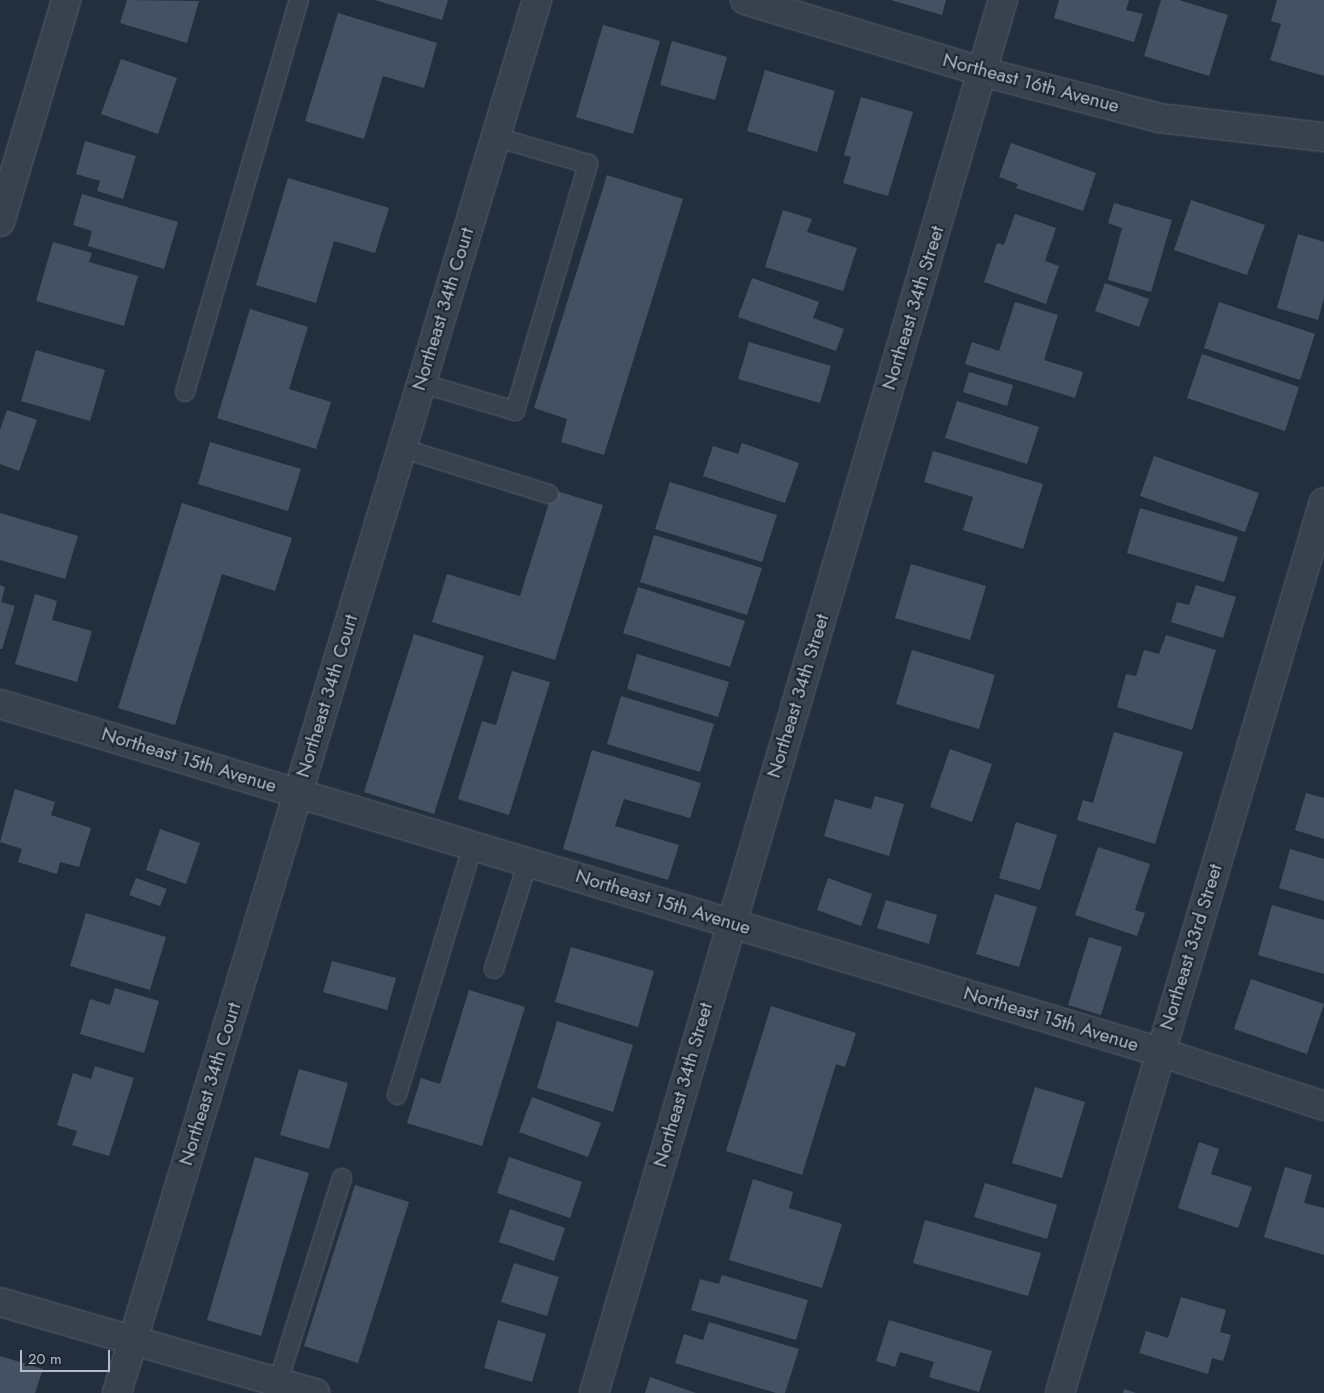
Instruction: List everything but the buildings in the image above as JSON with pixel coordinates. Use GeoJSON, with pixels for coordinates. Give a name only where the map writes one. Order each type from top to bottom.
{"type":"FeatureCollection","features":[{"type":"Feature","properties":{"kind":"street"},"geometry":{"type":"LineString","coordinates":[[0,222],[66,0]]}},
{"type":"Feature","properties":{"kind":"street","name":"Northeast 34th Court"},"geometry":{"type":"LineString","coordinates":[[117,1393],[536,0]]}},
{"type":"Feature","properties":{"kind":"street","name":"Northeast 16th Avenue"},"geometry":{"type":"LineString","coordinates":[[745,0],[983,72],[1160,118],[1324,137]]}},
{"type":"Feature","properties":{"kind":"street","name":"Northeast 34th Street"},"geometry":{"type":"LineString","coordinates":[[594,1393],[730,923],[1003,0]]}},
{"type":"Feature","properties":{"kind":"street","name":"Northeast 33rd Street"},"geometry":{"type":"LineString","coordinates":[[1060,1393],[1324,502]]}},
{"type":"Feature","properties":{"kind":"street","name":"Northeast 15th Avenue"},"geometry":{"type":"LineString","coordinates":[[0,704],[1160,1052],[1324,1106]]}},
{"type":"Feature","properties":{"kind":"street"},"geometry":{"type":"LineString","coordinates":[[0,1302],[315,1393]]}},
{"type":"Feature","properties":{"kind":"lane"},"geometry":{"type":"LineString","coordinates":[[185,392],[300,0]]}},
{"type":"Feature","properties":{"kind":"lane"},"geometry":{"type":"LineString","coordinates":[[421,383],[515,411],[588,164],[495,137]]}},
{"type":"Feature","properties":{"kind":"lane"},"geometry":{"type":"LineString","coordinates":[[401,448],[550,494]]}},
{"type":"Feature","properties":{"kind":"lane"},"geometry":{"type":"LineString","coordinates":[[397,1095],[473,846]]}},
{"type":"Feature","properties":{"kind":"lane"},"geometry":{"type":"LineString","coordinates":[[494,969],[528,862]]}},
{"type":"Feature","properties":{"kind":"lane"},"geometry":{"type":"LineString","coordinates":[[278,1382],[342,1178]]}}]}
